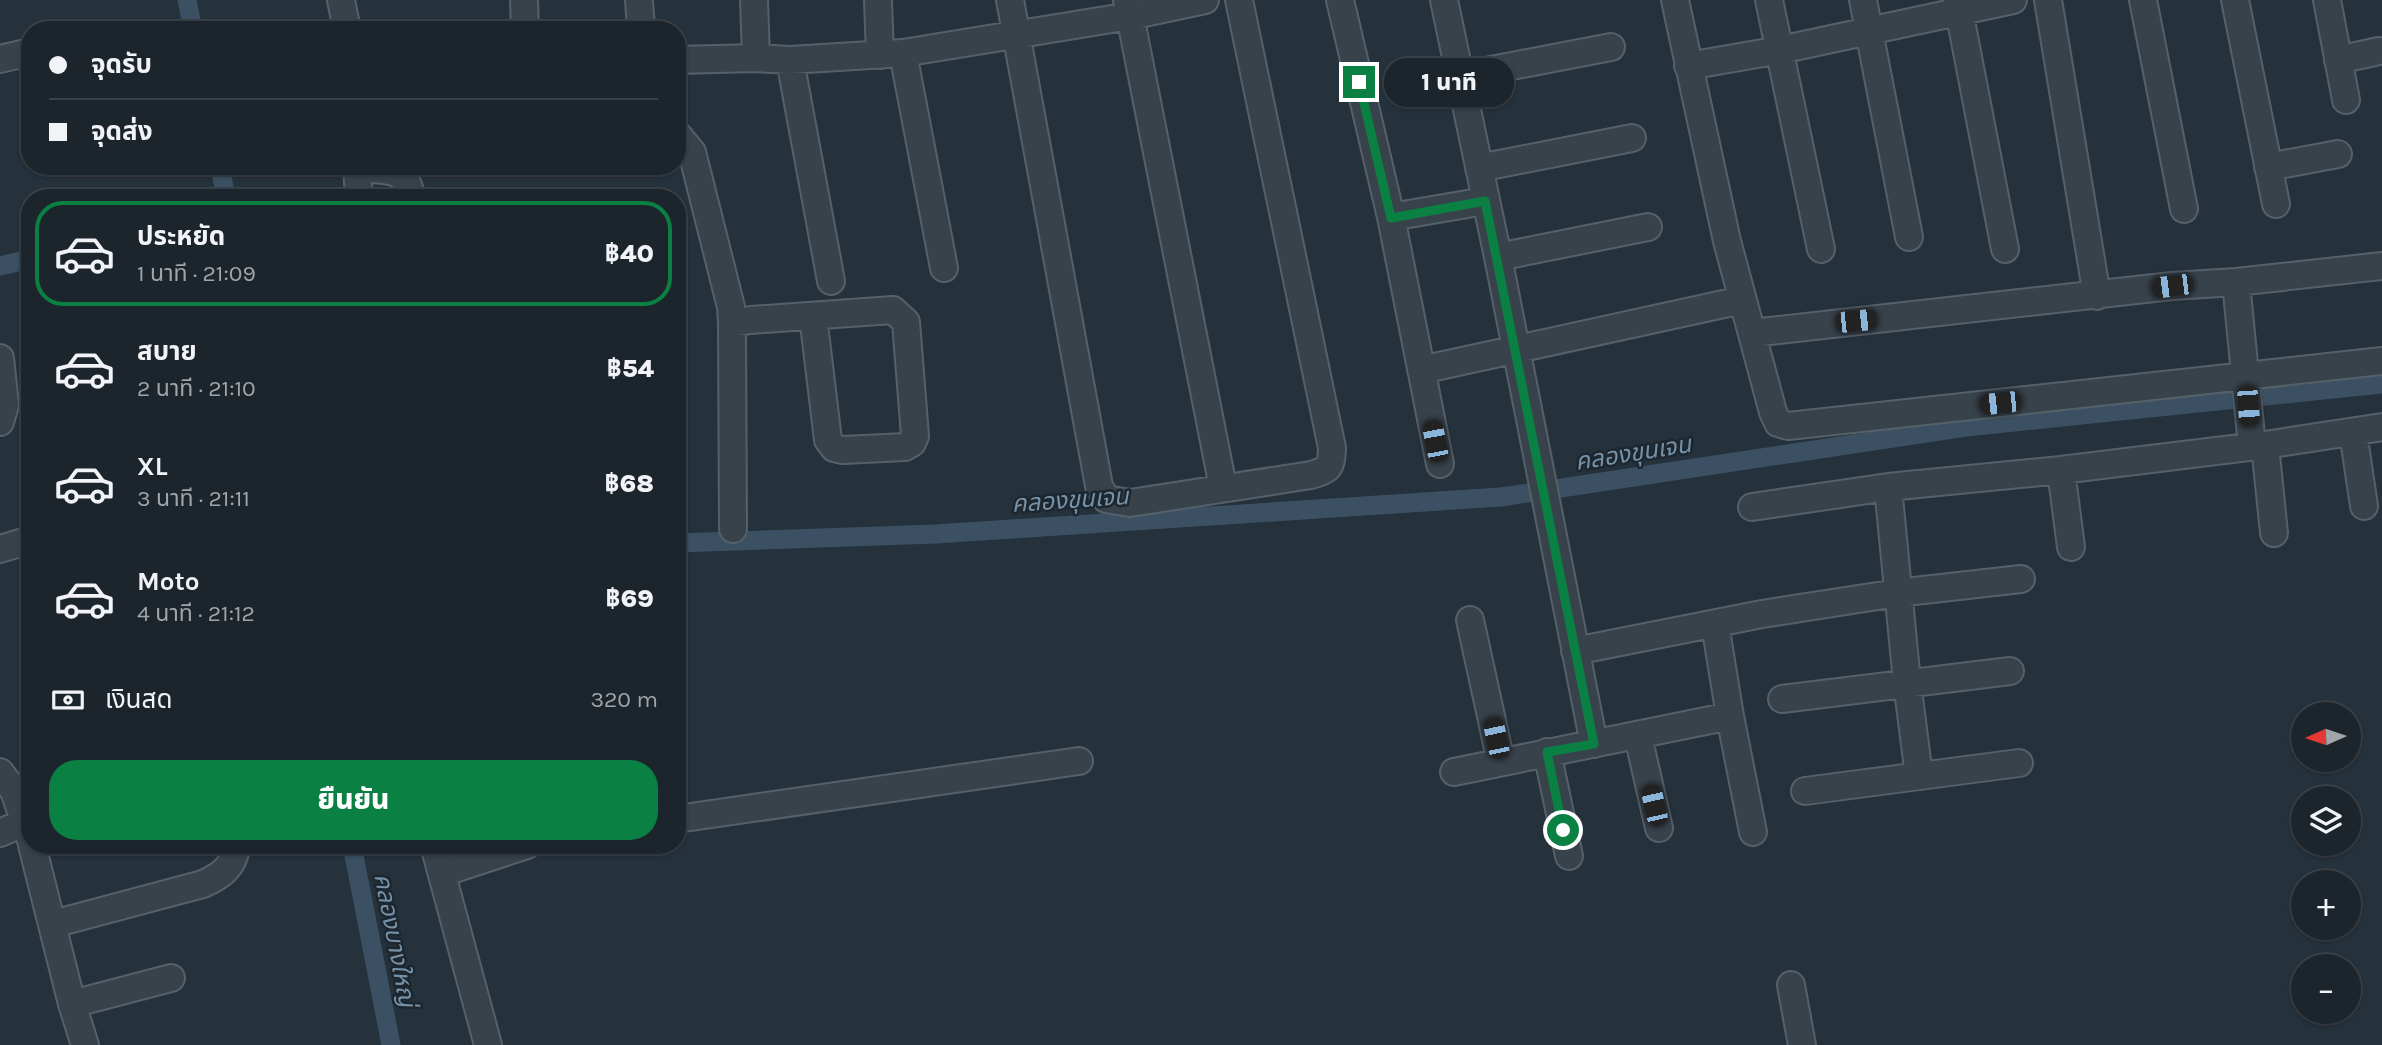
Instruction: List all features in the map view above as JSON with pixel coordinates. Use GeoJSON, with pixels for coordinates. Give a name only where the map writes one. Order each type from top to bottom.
{"type":"FeatureCollection","features":[{"type":"Feature","properties":{"kind":"street"},"geometry":{"type":"LineString","coordinates":[[341,0],[345,21]]}},
{"type":"Feature","properties":{"kind":"street"},"geometry":{"type":"LineString","coordinates":[[523,0],[524,21]]}},
{"type":"Feature","properties":{"kind":"street"},"geometry":{"type":"LineString","coordinates":[[639,0],[640,21]]}},
{"type":"Feature","properties":{"kind":"street"},"geometry":{"type":"LineString","coordinates":[[754,0],[756,58]]}},
{"type":"Feature","properties":{"kind":"street"},"geometry":{"type":"LineString","coordinates":[[878,0],[944,268]]}},
{"type":"Feature","properties":{"kind":"street"},"geometry":{"type":"LineString","coordinates":[[1010,0],[1099,486],[1106,499],[1130,503],[1311,475],[1326,470],[1331,464],[1332,447],[1239,0]]}},
{"type":"Feature","properties":{"kind":"street"},"geometry":{"type":"LineString","coordinates":[[686,60],[790,60],[892,54],[1016,35],[1128,8],[1205,0]]}},
{"type":"Feature","properties":{"kind":"street"},"geometry":{"type":"LineString","coordinates":[[1340,0],[1391,218],[1440,464]]}},
{"type":"Feature","properties":{"kind":"street"},"geometry":{"type":"LineString","coordinates":[[1444,0],[1498,257],[1535,456],[1594,744]]}},
{"type":"Feature","properties":{"kind":"street"},"geometry":{"type":"LineString","coordinates":[[1675,0],[1742,300],[1778,423],[1788,426],[2246,380],[2382,361]]}},
{"type":"Feature","properties":{"kind":"street"},"geometry":{"type":"LineString","coordinates":[[1769,0],[1821,249]]}},
{"type":"Feature","properties":{"kind":"street"},"geometry":{"type":"LineString","coordinates":[[1863,0],[1909,237]]}},
{"type":"Feature","properties":{"kind":"street"},"geometry":{"type":"LineString","coordinates":[[1688,66],[1870,31],[1958,6],[2013,0]]}},
{"type":"Feature","properties":{"kind":"street"},"geometry":{"type":"LineString","coordinates":[[2048,0],[2097,296]]}},
{"type":"Feature","properties":{"kind":"street"},"geometry":{"type":"LineString","coordinates":[[2143,0],[2184,209]]}},
{"type":"Feature","properties":{"kind":"street"},"geometry":{"type":"LineString","coordinates":[[2235,0],[2276,204]]}},
{"type":"Feature","properties":{"kind":"street"},"geometry":{"type":"LineString","coordinates":[[2327,0],[2346,100]]}},
{"type":"Feature","properties":{"kind":"street"},"geometry":{"type":"LineString","coordinates":[[1958,6],[2005,249]]}},
{"type":"Feature","properties":{"kind":"street"},"geometry":{"type":"LineString","coordinates":[[1128,8],[1223,487]]}},
{"type":"Feature","properties":{"kind":"street"},"geometry":{"type":"LineString","coordinates":[[1460,76],[1611,47]]}},
{"type":"Feature","properties":{"kind":"street"},"geometry":{"type":"LineString","coordinates":[[2339,60],[2379,51]]}},
{"type":"Feature","properties":{"kind":"street"},"geometry":{"type":"LineString","coordinates":[[0,60],[21,54]]}},
{"type":"Feature","properties":{"kind":"street"},"geometry":{"type":"LineString","coordinates":[[790,60],[831,281]]}},
{"type":"Feature","properties":{"kind":"street"},"geometry":{"type":"LineString","coordinates":[[1479,168],[1632,138]]}},
{"type":"Feature","properties":{"kind":"street"},"geometry":{"type":"LineString","coordinates":[[686,145],[692,152],[731,307],[733,529]]}},
{"type":"Feature","properties":{"kind":"street"},"geometry":{"type":"LineString","coordinates":[[2268,167],[2338,154]]}},
{"type":"Feature","properties":{"kind":"street"},"geometry":{"type":"LineString","coordinates":[[401,175],[405,177],[410,189]]}},
{"type":"Feature","properties":{"kind":"street"},"geometry":{"type":"LineString","coordinates":[[1391,218],[1485,201]]}},
{"type":"Feature","properties":{"kind":"street"},"geometry":{"type":"LineString","coordinates":[[1498,257],[1648,227]]}},
{"type":"Feature","properties":{"kind":"street"},"geometry":{"type":"LineString","coordinates":[[1752,333],[2172,286],[2382,266]]}},
{"type":"Feature","properties":{"kind":"street"},"geometry":{"type":"LineString","coordinates":[[2236,282],[2246,380],[2274,533]]}},
{"type":"Feature","properties":{"kind":"street"},"geometry":{"type":"LineString","coordinates":[[1421,370],[1742,300]]}},
{"type":"Feature","properties":{"kind":"street"},"geometry":{"type":"LineString","coordinates":[[732,323],[813,316],[893,310],[906,322],[915,436],[912,443],[905,447],[843,450],[834,448],[828,440],[813,316]]}},
{"type":"Feature","properties":{"kind":"street"},"geometry":{"type":"LineString","coordinates":[[0,358],[5,405],[0,422]]}},
{"type":"Feature","properties":{"kind":"street"},"geometry":{"type":"LineString","coordinates":[[1752,507],[1888,487],[2061,470],[2256,439],[2353,432],[2382,427]]}},
{"type":"Feature","properties":{"kind":"street"},"geometry":{"type":"LineString","coordinates":[[2353,432],[2364,506]]}},
{"type":"Feature","properties":{"kind":"street"},"geometry":{"type":"LineString","coordinates":[[2061,470],[2071,547]]}},
{"type":"Feature","properties":{"kind":"street"},"geometry":{"type":"LineString","coordinates":[[1888,487],[1919,776]]}},
{"type":"Feature","properties":{"kind":"street"},"geometry":{"type":"LineString","coordinates":[[0,549],[21,543]]}},
{"type":"Feature","properties":{"kind":"street"},"geometry":{"type":"LineString","coordinates":[[1575,651],[1762,614],[1898,593],[2021,579]]}},
{"type":"Feature","properties":{"kind":"street"},"geometry":{"type":"LineString","coordinates":[[1469,620],[1501,762]]}},
{"type":"Feature","properties":{"kind":"street"},"geometry":{"type":"LineString","coordinates":[[1715,624],[1730,716],[1754,832]]}},
{"type":"Feature","properties":{"kind":"street"},"geometry":{"type":"LineString","coordinates":[[1782,699],[2010,671]]}},
{"type":"Feature","properties":{"kind":"street"},"geometry":{"type":"LineString","coordinates":[[1454,772],[1730,716]]}},
{"type":"Feature","properties":{"kind":"street"},"geometry":{"type":"LineString","coordinates":[[1638,736],[1659,828]]}},
{"type":"Feature","properties":{"kind":"street"},"geometry":{"type":"LineString","coordinates":[[1547,752],[1569,856]]}},
{"type":"Feature","properties":{"kind":"street"},"geometry":{"type":"LineString","coordinates":[[686,818],[1079,761]]}},
{"type":"Feature","properties":{"kind":"street"},"geometry":{"type":"LineString","coordinates":[[1805,791],[2019,763]]}},
{"type":"Feature","properties":{"kind":"street"},"geometry":{"type":"LineString","coordinates":[[15,782],[21,805]]}},
{"type":"Feature","properties":{"kind":"street"},"geometry":{"type":"LineString","coordinates":[[0,833],[21,834]]}},
{"type":"Feature","properties":{"kind":"street"},"geometry":{"type":"LineString","coordinates":[[34,854],[85,1045]]}},
{"type":"Feature","properties":{"kind":"street"},"geometry":{"type":"LineString","coordinates":[[53,924],[213,880],[223,875],[235,854]]}},
{"type":"Feature","properties":{"kind":"street"},"geometry":{"type":"LineString","coordinates":[[437,854],[488,1045]]}},
{"type":"Feature","properties":{"kind":"street"},"geometry":{"type":"LineString","coordinates":[[442,873],[500,854]]}},
{"type":"Feature","properties":{"kind":"street"},"geometry":{"type":"LineString","coordinates":[[72,1004],[171,978]]}},
{"type":"Feature","properties":{"kind":"street"},"geometry":{"type":"LineString","coordinates":[[1791,985],[1802,1045]]}},
{"type":"Feature","properties":{"kind":"waterway","name":"คลองบางใหญ่"},"geometry":{"type":"LineString","coordinates":[[187,0],[191,21]]}},
{"type":"Feature","properties":{"kind":"waterway","name":"คลองบางใหญ่"},"geometry":{"type":"LineString","coordinates":[[222,175],[224,189]]}},
{"type":"Feature","properties":{"kind":"waterway"},"geometry":{"type":"LineString","coordinates":[[0,266],[21,261]]}},
{"type":"Feature","properties":{"kind":"waterway","name":"คลองขุนเจน"},"geometry":{"type":"LineString","coordinates":[[686,543],[936,534],[1501,497],[1966,427],[2382,384]]}},
{"type":"Feature","properties":{"kind":"waterway","name":"คลองบางใหญ่"},"geometry":{"type":"LineString","coordinates":[[354,854],[391,1045]]}},
{"type":"Feature","properties":{"kind":"route"},"geometry":{"type":"LineString","coordinates":[[1359,82],[1391,218],[1485,201],[1594,744],[1547,752],[1563,830]]}}]}
